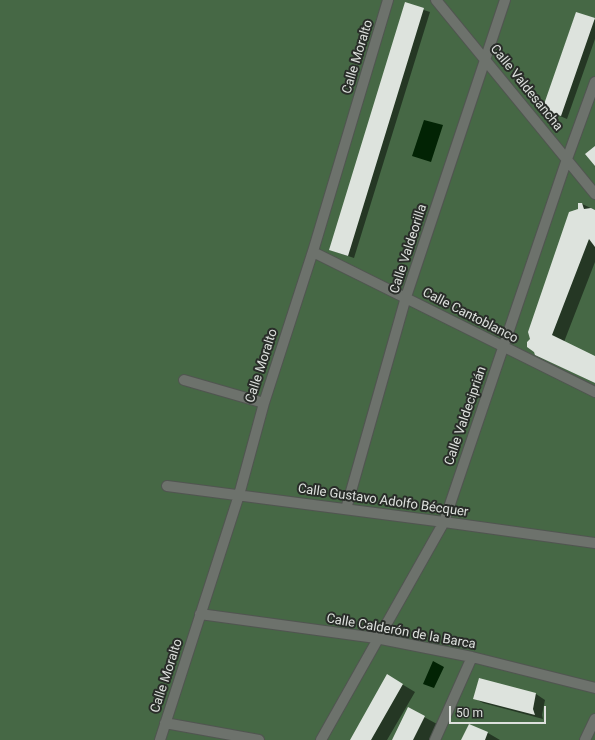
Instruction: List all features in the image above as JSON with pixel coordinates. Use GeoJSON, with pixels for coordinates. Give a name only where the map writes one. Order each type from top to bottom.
{"type":"FeatureCollection","features":[{"type":"Feature","properties":{"kind":"street","name":"Calle Moralto"},"geometry":{"type":"LineString","coordinates":[[160,740],[238,495],[264,404],[313,252],[388,0]]}},
{"type":"Feature","properties":{"kind":"street","name":"Calle Valdesancha"},"geometry":{"type":"LineString","coordinates":[[436,0],[595,194]]}},
{"type":"Feature","properties":{"kind":"street","name":"Calle Valdeorilla"},"geometry":{"type":"LineString","coordinates":[[346,509],[406,297],[505,0]]}},
{"type":"Feature","properties":{"kind":"street","name":"Calle Valdeciprián"},"geometry":{"type":"LineString","coordinates":[[320,740],[376,638],[444,522],[567,159],[595,82]]}},
{"type":"Feature","properties":{"kind":"street","name":"Calle Cantoblanco"},"geometry":{"type":"LineString","coordinates":[[313,252],[595,392]]}},
{"type":"Feature","properties":{"kind":"street"},"geometry":{"type":"LineString","coordinates":[[184,380],[264,404]]}},
{"type":"Feature","properties":{"kind":"street","name":"Calle Gustavo Adolfo Bécquer"},"geometry":{"type":"LineString","coordinates":[[167,486],[595,543]]}},
{"type":"Feature","properties":{"kind":"street","name":"Calle Calderón de la Barca"},"geometry":{"type":"LineString","coordinates":[[200,614],[376,638],[472,657],[595,688]]}},
{"type":"Feature","properties":{"kind":"street"},"geometry":{"type":"LineString","coordinates":[[435,740],[472,657]]}},
{"type":"Feature","properties":{"kind":"street"},"geometry":{"type":"LineString","coordinates":[[585,740],[595,720]]}},
{"type":"Feature","properties":{"kind":"street"},"geometry":{"type":"LineString","coordinates":[[165,723],[259,740]]}},
{"type":"Feature","properties":{"kind":"shaded area"},"geometry":{"type":"Polygon","coordinates":[[[0,0],[595,0],[595,740],[0,740],[0,0]]]}},
{"type":"Feature","properties":{"kind":"shaded area"},"geometry":{"type":"Polygon","coordinates":[[[424,120],[443,125],[431,162],[412,156],[424,120]]]}},
{"type":"Feature","properties":{"kind":"shaded area"},"geometry":{"type":"Polygon","coordinates":[[[433,661],[444,667],[434,688],[423,684],[433,661]]]}},
{"type":"Feature","properties":{"kind":"building"},"geometry":{"type":"Polygon","coordinates":[[[405,2],[424,8],[348,256],[329,250],[405,2]]]}},
{"type":"Feature","properties":{"kind":"building"},"geometry":{"type":"Polygon","coordinates":[[[576,12],[595,18],[561,116],[542,110],[576,12]]]}},
{"type":"Feature","properties":{"kind":"building"},"geometry":{"type":"Polygon","coordinates":[[[595,146],[595,166],[585,154],[595,146]]]}},
{"type":"Feature","properties":{"kind":"building"},"geometry":{"type":"Polygon","coordinates":[[[578,203],[582,203],[584,209],[591,208],[595,210],[595,247],[589,239],[552,335],[595,356],[595,383],[535,355],[534,352],[527,347],[527,342],[530,339],[528,332],[569,212],[578,209],[578,203]]]}},
{"type":"Feature","properties":{"kind":"building"},"geometry":{"type":"Polygon","coordinates":[[[387,674],[403,684],[371,740],[350,740],[387,674]]]}},
{"type":"Feature","properties":{"kind":"building"},"geometry":{"type":"Polygon","coordinates":[[[479,678],[536,693],[533,709],[535,715],[473,699],[479,678]]]}},
{"type":"Feature","properties":{"kind":"building"},"geometry":{"type":"Polygon","coordinates":[[[408,707],[425,716],[413,740],[392,740],[408,707]]]}},
{"type":"Feature","properties":{"kind":"building"},"geometry":{"type":"Polygon","coordinates":[[[469,724],[488,732],[485,740],[461,740],[469,724]]]}}]}
